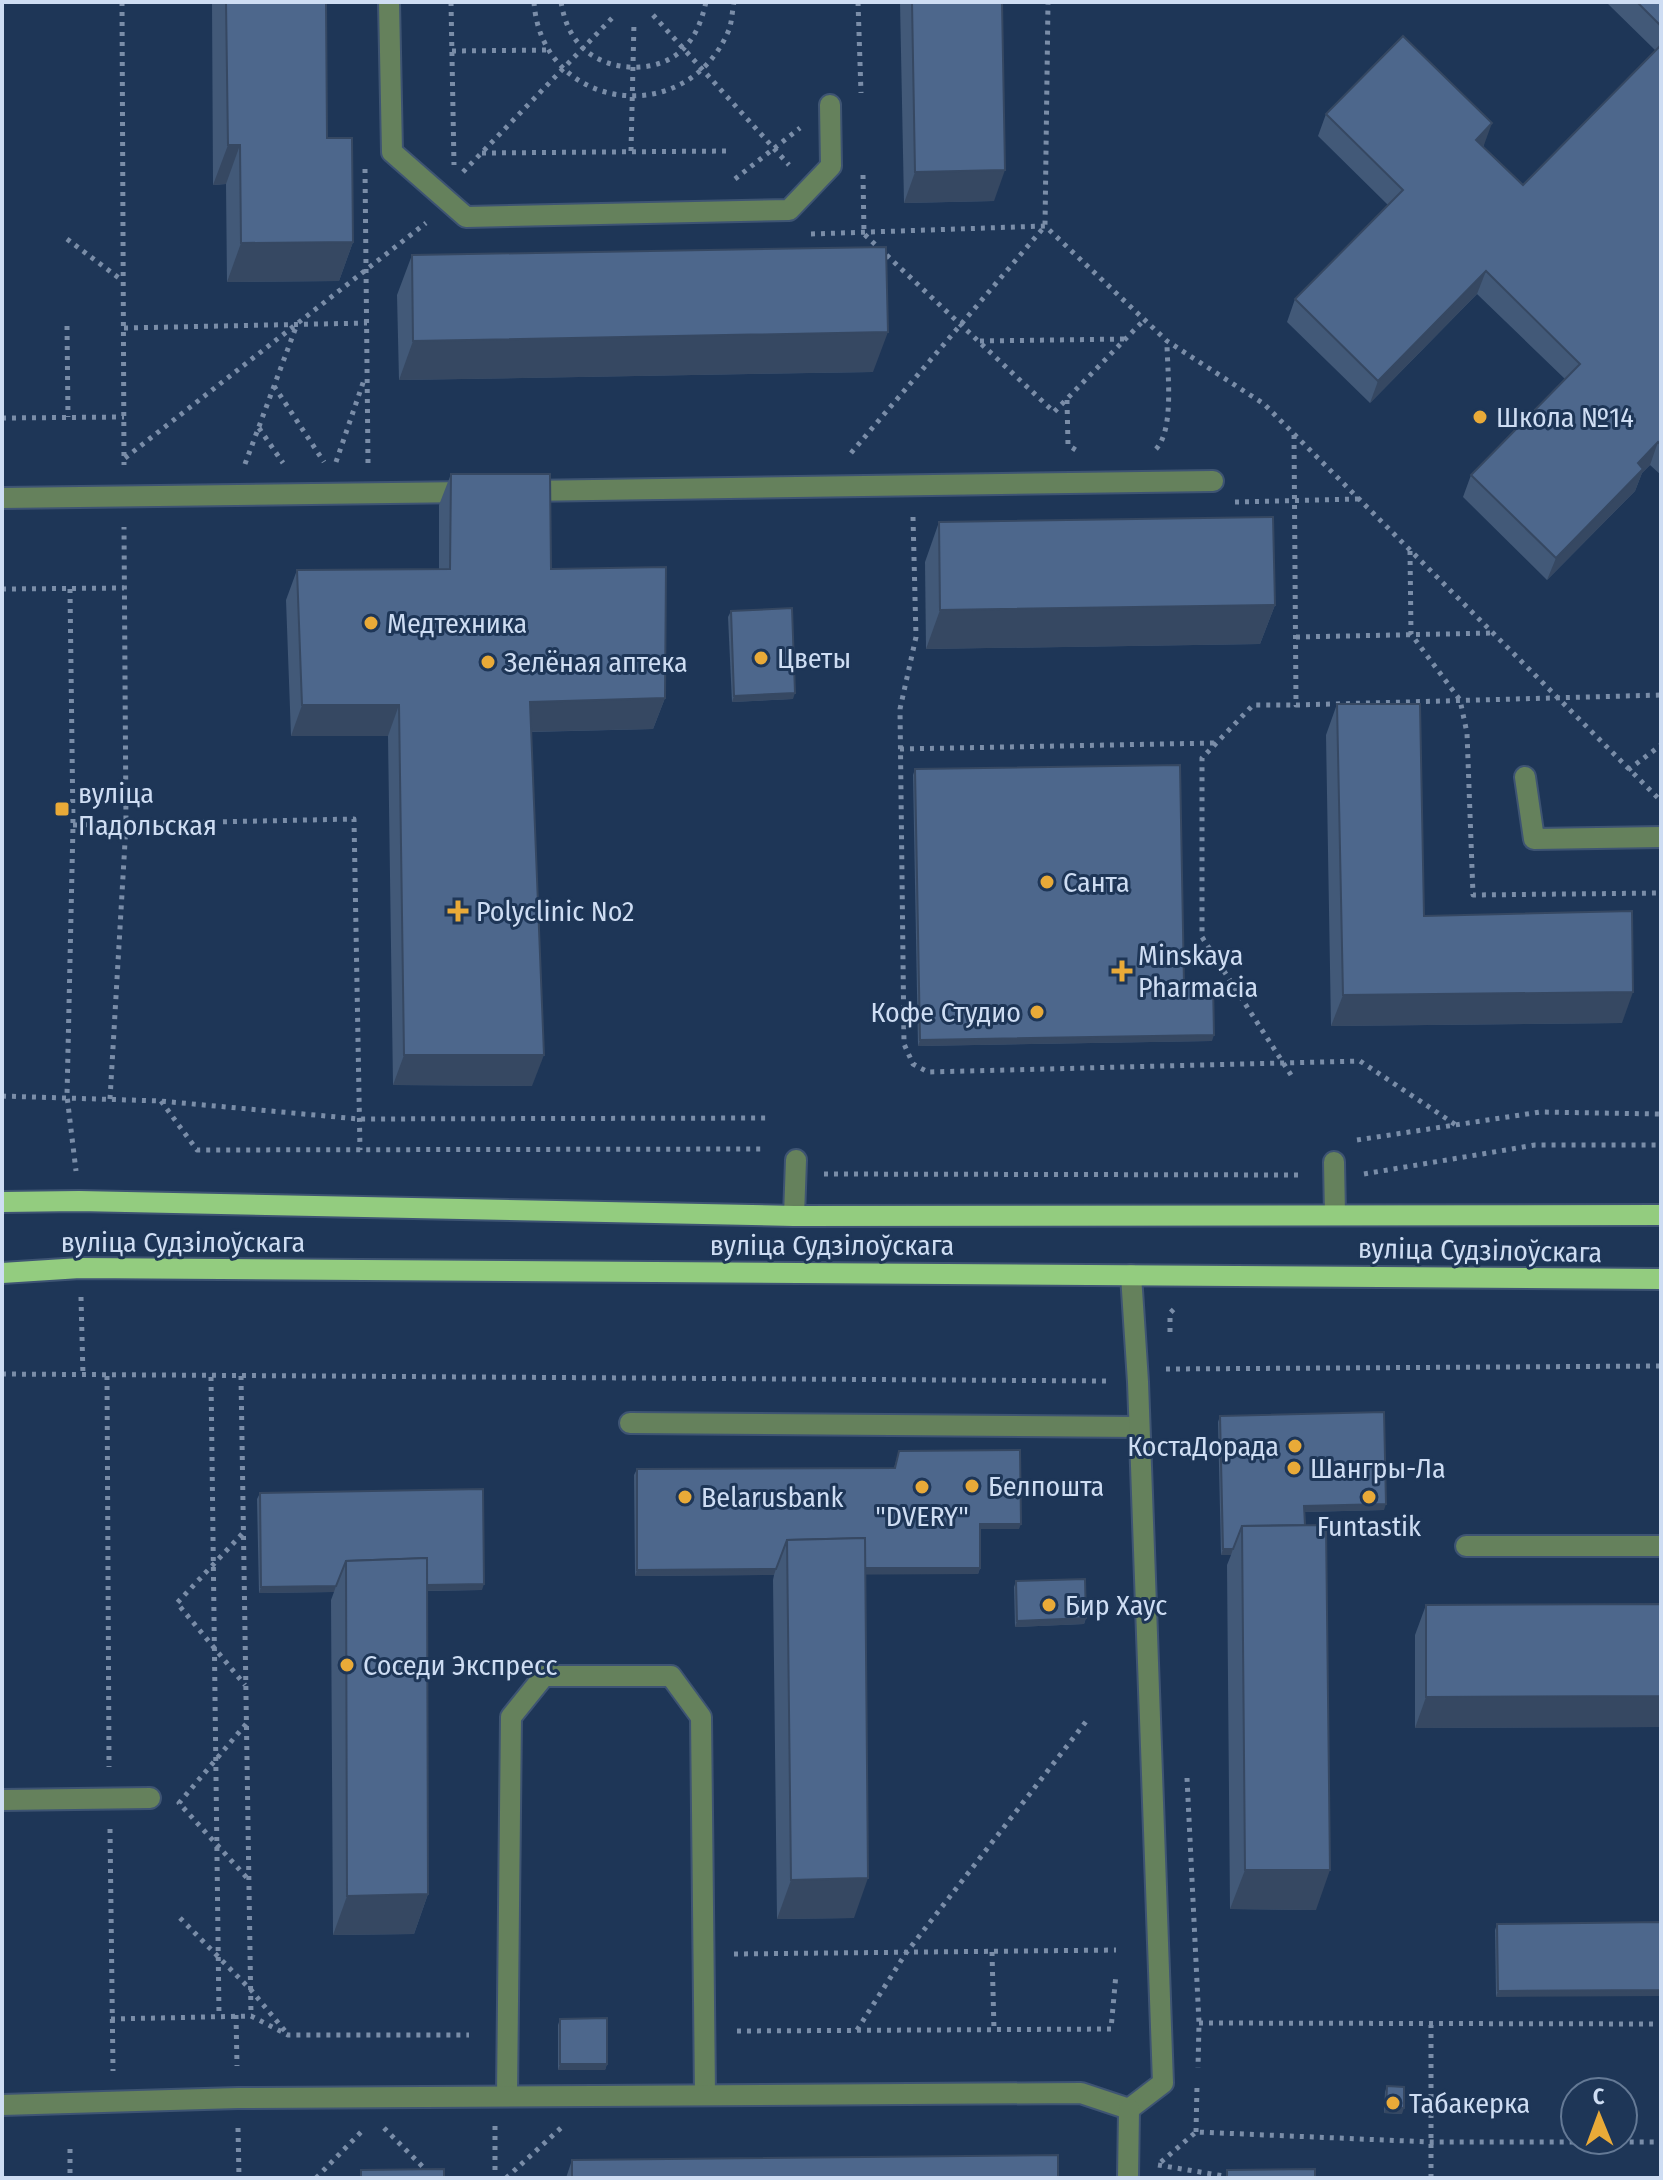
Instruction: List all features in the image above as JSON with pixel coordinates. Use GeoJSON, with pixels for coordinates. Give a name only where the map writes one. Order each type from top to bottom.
{"type":"FeatureCollection","features":[{"type":"Feature","properties":{"kind":"main road","name":"вуліца Судзілоўскага"},"geometry":{"type":"LineString","coordinates":[[2,1202],[794,1216],[1661,1215]]}},
{"type":"Feature","properties":{"kind":"main road","name":"вуліца Судзілоўскага"},"geometry":{"type":"LineString","coordinates":[[2,1273],[80,1268],[1661,1279]]}},
{"type":"Feature","properties":{"kind":"lane"},"geometry":{"type":"LineString","coordinates":[[389,2],[392,152],[466,217],[789,210],[831,166],[830,105]]}},
{"type":"Feature","properties":{"kind":"lane"},"geometry":{"type":"LineString","coordinates":[[2,498],[1213,481]]}},
{"type":"Feature","properties":{"kind":"lane"},"geometry":{"type":"LineString","coordinates":[[1525,777],[1534,839],[1661,837]]}},
{"type":"Feature","properties":{"kind":"lane"},"geometry":{"type":"LineString","coordinates":[[794,1216],[796,1160]]}},
{"type":"Feature","properties":{"kind":"lane"},"geometry":{"type":"LineString","coordinates":[[1334,1168],[1335,1215]]}},
{"type":"Feature","properties":{"kind":"lane"},"geometry":{"type":"LineString","coordinates":[[1129,2109],[1163,2083],[1138,1382],[1131,1275]]}},
{"type":"Feature","properties":{"kind":"lane"},"geometry":{"type":"LineString","coordinates":[[630,1423],[1139,1427]]}},
{"type":"Feature","properties":{"kind":"lane"},"geometry":{"type":"LineString","coordinates":[[1466,1546],[1661,1546]]}},
{"type":"Feature","properties":{"kind":"lane"},"geometry":{"type":"LineString","coordinates":[[507,2096],[511,1717],[544,1676],[671,1676],[701,1717],[705,2095]]}},
{"type":"Feature","properties":{"kind":"lane"},"geometry":{"type":"LineString","coordinates":[[2,1800],[150,1798]]}},
{"type":"Feature","properties":{"kind":"lane"},"geometry":{"type":"LineString","coordinates":[[2,2105],[507,2096],[1081,2093],[1129,2109]]}},
{"type":"Feature","properties":{"kind":"lane"},"geometry":{"type":"LineString","coordinates":[[1128,2178],[1129,2109]]}},
{"type":"Feature","properties":{"kind":"path"},"geometry":{"type":"LineString","coordinates":[[110,1099],[126,825],[122,2]]}},
{"type":"Feature","properties":{"kind":"path"},"geometry":{"type":"LineString","coordinates":[[451,2],[454,167]]}},
{"type":"Feature","properties":{"kind":"path"},"geometry":{"type":"LineString","coordinates":[[534,2],[540,37],[563,69],[596,91],[633,98],[675,88],[703,70],[728,32],[734,2]]}},
{"type":"Feature","properties":{"kind":"path"},"geometry":{"type":"LineString","coordinates":[[561,2],[565,23],[582,48],[606,63],[633,68],[660,63],[684,49],[701,24],[706,2]]}},
{"type":"Feature","properties":{"kind":"path"},"geometry":{"type":"LineString","coordinates":[[858,2],[861,95]]}},
{"type":"Feature","properties":{"kind":"path"},"geometry":{"type":"LineString","coordinates":[[851,454],[1045,226],[1048,2]]}},
{"type":"Feature","properties":{"kind":"path"},"geometry":{"type":"LineString","coordinates":[[454,182],[615,15]]}},
{"type":"Feature","properties":{"kind":"path"},"geometry":{"type":"LineString","coordinates":[[653,15],[792,168]]}},
{"type":"Feature","properties":{"kind":"path"},"geometry":{"type":"LineString","coordinates":[[631,151],[634,22]]}},
{"type":"Feature","properties":{"kind":"path"},"geometry":{"type":"LineString","coordinates":[[452,51],[549,50]]}},
{"type":"Feature","properties":{"kind":"path"},"geometry":{"type":"LineString","coordinates":[[725,187],[810,120]]}},
{"type":"Feature","properties":{"kind":"path"},"geometry":{"type":"LineString","coordinates":[[482,153],[728,151]]}},
{"type":"Feature","properties":{"kind":"path"},"geometry":{"type":"LineString","coordinates":[[365,167],[368,473]]}},
{"type":"Feature","properties":{"kind":"path"},"geometry":{"type":"LineString","coordinates":[[862,172],[864,234],[1054,412],[1144,320]]}},
{"type":"Feature","properties":{"kind":"path"},"geometry":{"type":"LineString","coordinates":[[124,459],[427,222]]}},
{"type":"Feature","properties":{"kind":"path"},"geometry":{"type":"LineString","coordinates":[[1045,226],[1167,341],[1264,404],[1661,801]]}},
{"type":"Feature","properties":{"kind":"path"},"geometry":{"type":"LineString","coordinates":[[67,239],[124,281]]}},
{"type":"Feature","properties":{"kind":"path"},"geometry":{"type":"LineString","coordinates":[[124,328],[367,323]]}},
{"type":"Feature","properties":{"kind":"path"},"geometry":{"type":"LineString","coordinates":[[241,476],[297,325]]}},
{"type":"Feature","properties":{"kind":"path"},"geometry":{"type":"LineString","coordinates":[[67,326],[68,417]]}},
{"type":"Feature","properties":{"kind":"path"},"geometry":{"type":"LineString","coordinates":[[979,341],[1126,339]]}},
{"type":"Feature","properties":{"kind":"path"},"geometry":{"type":"LineString","coordinates":[[1151,452],[1159,446],[1167,424],[1167,341]]}},
{"type":"Feature","properties":{"kind":"path"},"geometry":{"type":"LineString","coordinates":[[274,386],[332,473],[367,371]]}},
{"type":"Feature","properties":{"kind":"path"},"geometry":{"type":"LineString","coordinates":[[1067,399],[1068,445],[1078,452]]}},
{"type":"Feature","properties":{"kind":"path"},"geometry":{"type":"LineString","coordinates":[[2,418],[124,417]]}},
{"type":"Feature","properties":{"kind":"path"},"geometry":{"type":"LineString","coordinates":[[259,428],[291,474]]}},
{"type":"Feature","properties":{"kind":"path"},"geometry":{"type":"LineString","coordinates":[[1294,434],[1296,705]]}},
{"type":"Feature","properties":{"kind":"path"},"geometry":{"type":"LineString","coordinates":[[912,509],[916,637],[900,709],[900,749],[904,1044],[913,1064],[928,1072],[1360,1061],[1456,1125]]}},
{"type":"Feature","properties":{"kind":"path"},"geometry":{"type":"LineString","coordinates":[[1410,550],[1411,634]]}},
{"type":"Feature","properties":{"kind":"path"},"geometry":{"type":"LineString","coordinates":[[2,589],[124,588]]}},
{"type":"Feature","properties":{"kind":"path"},"geometry":{"type":"LineString","coordinates":[[67,1096],[73,825],[70,589]]}},
{"type":"Feature","properties":{"kind":"path"},"geometry":{"type":"LineString","coordinates":[[1296,637],[1494,633]]}},
{"type":"Feature","properties":{"kind":"path"},"geometry":{"type":"LineString","coordinates":[[1291,1075],[1202,937],[1202,758],[1253,705],[1661,695]]}},
{"type":"Feature","properties":{"kind":"path"},"geometry":{"type":"LineString","coordinates":[[900,749],[1216,743]]}},
{"type":"Feature","properties":{"kind":"path"},"geometry":{"type":"LineString","coordinates":[[1628,770],[1661,745]]}},
{"type":"Feature","properties":{"kind":"path"},"geometry":{"type":"LineString","coordinates":[[73,825],[354,819],[360,1150]]}},
{"type":"Feature","properties":{"kind":"path"},"geometry":{"type":"LineString","coordinates":[[2,1096],[160,1101],[359,1119],[767,1118]]}},
{"type":"Feature","properties":{"kind":"path"},"geometry":{"type":"LineString","coordinates":[[160,1101],[197,1150],[767,1149]]}},
{"type":"Feature","properties":{"kind":"path"},"geometry":{"type":"LineString","coordinates":[[1357,1140],[1540,1112],[1661,1114]]}},
{"type":"Feature","properties":{"kind":"path"},"geometry":{"type":"LineString","coordinates":[[820,1174],[1334,1168],[1362,1174],[1535,1145],[1661,1145]]}},
{"type":"Feature","properties":{"kind":"path"},"geometry":{"type":"LineString","coordinates":[[1169,1341],[1170,1313],[1205,1275]]}},
{"type":"Feature","properties":{"kind":"path"},"geometry":{"type":"LineString","coordinates":[[1169,1354],[1169,1384]]}},
{"type":"Feature","properties":{"kind":"path"},"geometry":{"type":"LineString","coordinates":[[2,1374],[1138,1382],[1168,1368],[1661,1366]]}},
{"type":"Feature","properties":{"kind":"path"},"geometry":{"type":"LineString","coordinates":[[107,1376],[113,2102]]}},
{"type":"Feature","properties":{"kind":"path"},"geometry":{"type":"LineString","coordinates":[[241,1376],[251,2016]]}},
{"type":"Feature","properties":{"kind":"path"},"geometry":{"type":"LineString","coordinates":[[211,1377],[219,2016]]}},
{"type":"Feature","properties":{"kind":"path"},"geometry":{"type":"LineString","coordinates":[[243,1532],[177,1603],[246,1686]]}},
{"type":"Feature","properties":{"kind":"path"},"geometry":{"type":"LineString","coordinates":[[856,2030],[906,1953],[1088,1719]]}},
{"type":"Feature","properties":{"kind":"path"},"geometry":{"type":"LineString","coordinates":[[246,1724],[179,1803],[249,1880]]}},
{"type":"Feature","properties":{"kind":"path"},"geometry":{"type":"LineString","coordinates":[[1187,1768],[1199,2023],[1661,2024]]}},
{"type":"Feature","properties":{"kind":"path"},"geometry":{"type":"LineString","coordinates":[[180,1918],[251,1990],[288,2035]]}},
{"type":"Feature","properties":{"kind":"path"},"geometry":{"type":"LineString","coordinates":[[733,1954],[1116,1950]]}},
{"type":"Feature","properties":{"kind":"path"},"geometry":{"type":"LineString","coordinates":[[992,1952],[994,2030]]}},
{"type":"Feature","properties":{"kind":"path"},"geometry":{"type":"LineString","coordinates":[[737,2031],[1111,2029],[1116,1974]]}},
{"type":"Feature","properties":{"kind":"path"},"geometry":{"type":"LineString","coordinates":[[111,2019],[251,2016],[288,2035],[469,2035]]}},
{"type":"Feature","properties":{"kind":"path"},"geometry":{"type":"LineString","coordinates":[[1431,2025],[1431,2178]]}},
{"type":"Feature","properties":{"kind":"path"},"geometry":{"type":"LineString","coordinates":[[316,2178],[374,2118],[434,2178]]}},
{"type":"Feature","properties":{"kind":"path"},"geometry":{"type":"LineString","coordinates":[[506,2178],[571,2119]]}},
{"type":"Feature","properties":{"kind":"path"},"geometry":{"type":"LineString","coordinates":[[495,2121],[495,2178]]}},
{"type":"Feature","properties":{"kind":"path"},"geometry":{"type":"LineString","coordinates":[[1157,2178],[1157,2165],[1196,2132],[1431,2142],[1661,2142]]}},
{"type":"Feature","properties":{"kind":"path"},"geometry":{"type":"LineString","coordinates":[[70,2149],[70,2178]]}},
{"type":"Feature","properties":{"kind":"path"},"geometry":{"type":"LineString","coordinates":[[1157,2165],[1236,2178]]}},
{"type":"Feature","properties":{"kind":"building"},"geometry":{"type":"Polygon","coordinates":[[[226,2],[326,2],[327,138],[352,138],[353,242],[241,243],[240,145],[228,145],[226,2]]]}},
{"type":"Feature","properties":{"kind":"building"},"geometry":{"type":"Polygon","coordinates":[[[912,2],[1002,2],[1005,170],[915,172],[912,2]]]}},
{"type":"Feature","properties":{"kind":"building"},"geometry":{"type":"Polygon","coordinates":[[[1637,2],[1661,2],[1661,26],[1637,2]]]}},
{"type":"Feature","properties":{"kind":"building"},"geometry":{"type":"Polygon","coordinates":[[[1403,36],[1492,123],[1476,140],[1523,185],[1661,45],[1661,445],[1658,442],[1638,463],[1643,469],[1556,558],[1471,475],[1580,364],[1486,271],[1378,381],[1295,299],[1403,190],[1326,114],[1403,36]]]}},
{"type":"Feature","properties":{"kind":"building"},"geometry":{"type":"Polygon","coordinates":[[[886,247],[888,332],[413,341],[412,255],[886,247]]]}},
{"type":"Feature","properties":{"kind":"building","name":"Polyclinic No2"},"geometry":{"type":"Polygon","coordinates":[[[451,474],[550,474],[551,569],[666,567],[665,698],[530,702],[544,1055],[404,1055],[399,705],[302,705],[297,570],[450,569],[451,474]]]}},
{"type":"Feature","properties":{"kind":"building"},"geometry":{"type":"Polygon","coordinates":[[[1273,517],[1275,605],[940,610],[939,522],[1273,517]]]}},
{"type":"Feature","properties":{"kind":"building","name":"Цветы"},"geometry":{"type":"Polygon","coordinates":[[[792,608],[795,693],[734,696],[731,611],[792,608]]]}},
{"type":"Feature","properties":{"kind":"building"},"geometry":{"type":"Polygon","coordinates":[[[1337,704],[1420,704],[1424,916],[1632,911],[1633,992],[1343,995],[1337,704]]]}},
{"type":"Feature","properties":{"kind":"building","name":"Санта"},"geometry":{"type":"Polygon","coordinates":[[[1180,765],[1184,984],[1213,983],[1214,1035],[920,1040],[915,769],[1180,765]]]}},
{"type":"Feature","properties":{"kind":"building"},"geometry":{"type":"Polygon","coordinates":[[[1384,1412],[1386,1504],[1304,1506],[1305,1525],[1242,1526],[1233,1549],[1223,1549],[1220,1416],[1384,1412]]]}},
{"type":"Feature","properties":{"kind":"building"},"geometry":{"type":"Polygon","coordinates":[[[1020,1450],[1021,1524],[980,1524],[980,1568],[865,1568],[865,1538],[787,1540],[776,1569],[637,1570],[637,1469],[895,1468],[899,1451],[1020,1450]]]}},
{"type":"Feature","properties":{"kind":"building"},"geometry":{"type":"Polygon","coordinates":[[[483,1489],[484,1584],[427,1585],[427,1558],[346,1561],[336,1586],[261,1587],[260,1493],[483,1489]]]}},
{"type":"Feature","properties":{"kind":"building"},"geometry":{"type":"Polygon","coordinates":[[[1326,1525],[1330,1870],[1245,1870],[1242,1526],[1326,1525]]]}},
{"type":"Feature","properties":{"kind":"building"},"geometry":{"type":"Polygon","coordinates":[[[865,1538],[868,1878],[791,1880],[787,1540],[865,1538]]]}},
{"type":"Feature","properties":{"kind":"building"},"geometry":{"type":"Polygon","coordinates":[[[427,1558],[428,1894],[347,1896],[346,1561],[427,1558]]]}},
{"type":"Feature","properties":{"kind":"building","name":"Бир Хаус"},"geometry":{"type":"Polygon","coordinates":[[[1085,1579],[1086,1618],[1017,1621],[1016,1581],[1085,1579]]]}},
{"type":"Feature","properties":{"kind":"building"},"geometry":{"type":"Polygon","coordinates":[[[1661,1604],[1661,1696],[1426,1697],[1426,1605],[1661,1604]]]}},
{"type":"Feature","properties":{"kind":"building"},"geometry":{"type":"Polygon","coordinates":[[[1661,1922],[1661,1990],[1498,1991],[1497,1924],[1661,1922]]]}},
{"type":"Feature","properties":{"kind":"building"},"geometry":{"type":"Polygon","coordinates":[[[607,2018],[607,2064],[560,2064],[560,2019],[607,2018]]]}},
{"type":"Feature","properties":{"kind":"building","name":"Табакерка"},"geometry":{"type":"Polygon","coordinates":[[[1387,2086],[1404,2087],[1404,2108],[1386,2107],[1387,2086]]]}},
{"type":"Feature","properties":{"kind":"building"},"geometry":{"type":"Polygon","coordinates":[[[1058,2155],[1058,2178],[572,2178],[572,2160],[1058,2155]]]}},
{"type":"Feature","properties":{"kind":"building"},"geometry":{"type":"Polygon","coordinates":[[[444,2169],[444,2178],[361,2178],[361,2170],[444,2169]]]}},
{"type":"Feature","properties":{"kind":"building"},"geometry":{"type":"Polygon","coordinates":[[[1315,2169],[1315,2178],[1227,2178],[1227,2170],[1315,2169]]]}},
{"type":"Feature","properties":{"kind":"place","name":"Школа №14"},"geometry":{"type":"Point","coordinates":[1480,417]}},
{"type":"Feature","properties":{"kind":"place","name":"Медтехника"},"geometry":{"type":"Point","coordinates":[371,623]}},
{"type":"Feature","properties":{"kind":"place","name":"Цветы"},"geometry":{"type":"Point","coordinates":[761,658]}},
{"type":"Feature","properties":{"kind":"place","name":"Зелёная аптека"},"geometry":{"type":"Point","coordinates":[488,662]}},
{"type":"Feature","properties":{"kind":"place","name":"вуліца Падольская"},"geometry":{"type":"Point","coordinates":[62,809]}},
{"type":"Feature","properties":{"kind":"place","name":"Санта"},"geometry":{"type":"Point","coordinates":[1047,882]}},
{"type":"Feature","properties":{"kind":"place","name":"Polyclinic No2"},"geometry":{"type":"Point","coordinates":[458,911]}},
{"type":"Feature","properties":{"kind":"place","name":"Minskaya Pharmacia"},"geometry":{"type":"Point","coordinates":[1122,971]}},
{"type":"Feature","properties":{"kind":"place","name":"Кофе Студио"},"geometry":{"type":"Point","coordinates":[1037,1012]}},
{"type":"Feature","properties":{"kind":"place","name":"КостаДорада"},"geometry":{"type":"Point","coordinates":[1295,1446]}},
{"type":"Feature","properties":{"kind":"place","name":"Шангры-Ла"},"geometry":{"type":"Point","coordinates":[1294,1468]}},
{"type":"Feature","properties":{"kind":"place","name":"Белпошта"},"geometry":{"type":"Point","coordinates":[972,1486]}},
{"type":"Feature","properties":{"kind":"place","name":"\"DVERY\""},"geometry":{"type":"Point","coordinates":[922,1487]}},
{"type":"Feature","properties":{"kind":"place","name":"Belarusbank"},"geometry":{"type":"Point","coordinates":[685,1497]}},
{"type":"Feature","properties":{"kind":"place","name":"Funtastik"},"geometry":{"type":"Point","coordinates":[1369,1497]}},
{"type":"Feature","properties":{"kind":"place","name":"Бир Хаус"},"geometry":{"type":"Point","coordinates":[1049,1605]}},
{"type":"Feature","properties":{"kind":"place","name":"Соседи Экспресс"},"geometry":{"type":"Point","coordinates":[347,1665]}},
{"type":"Feature","properties":{"kind":"place","name":"Табакерка"},"geometry":{"type":"Point","coordinates":[1393,2103]}}]}
